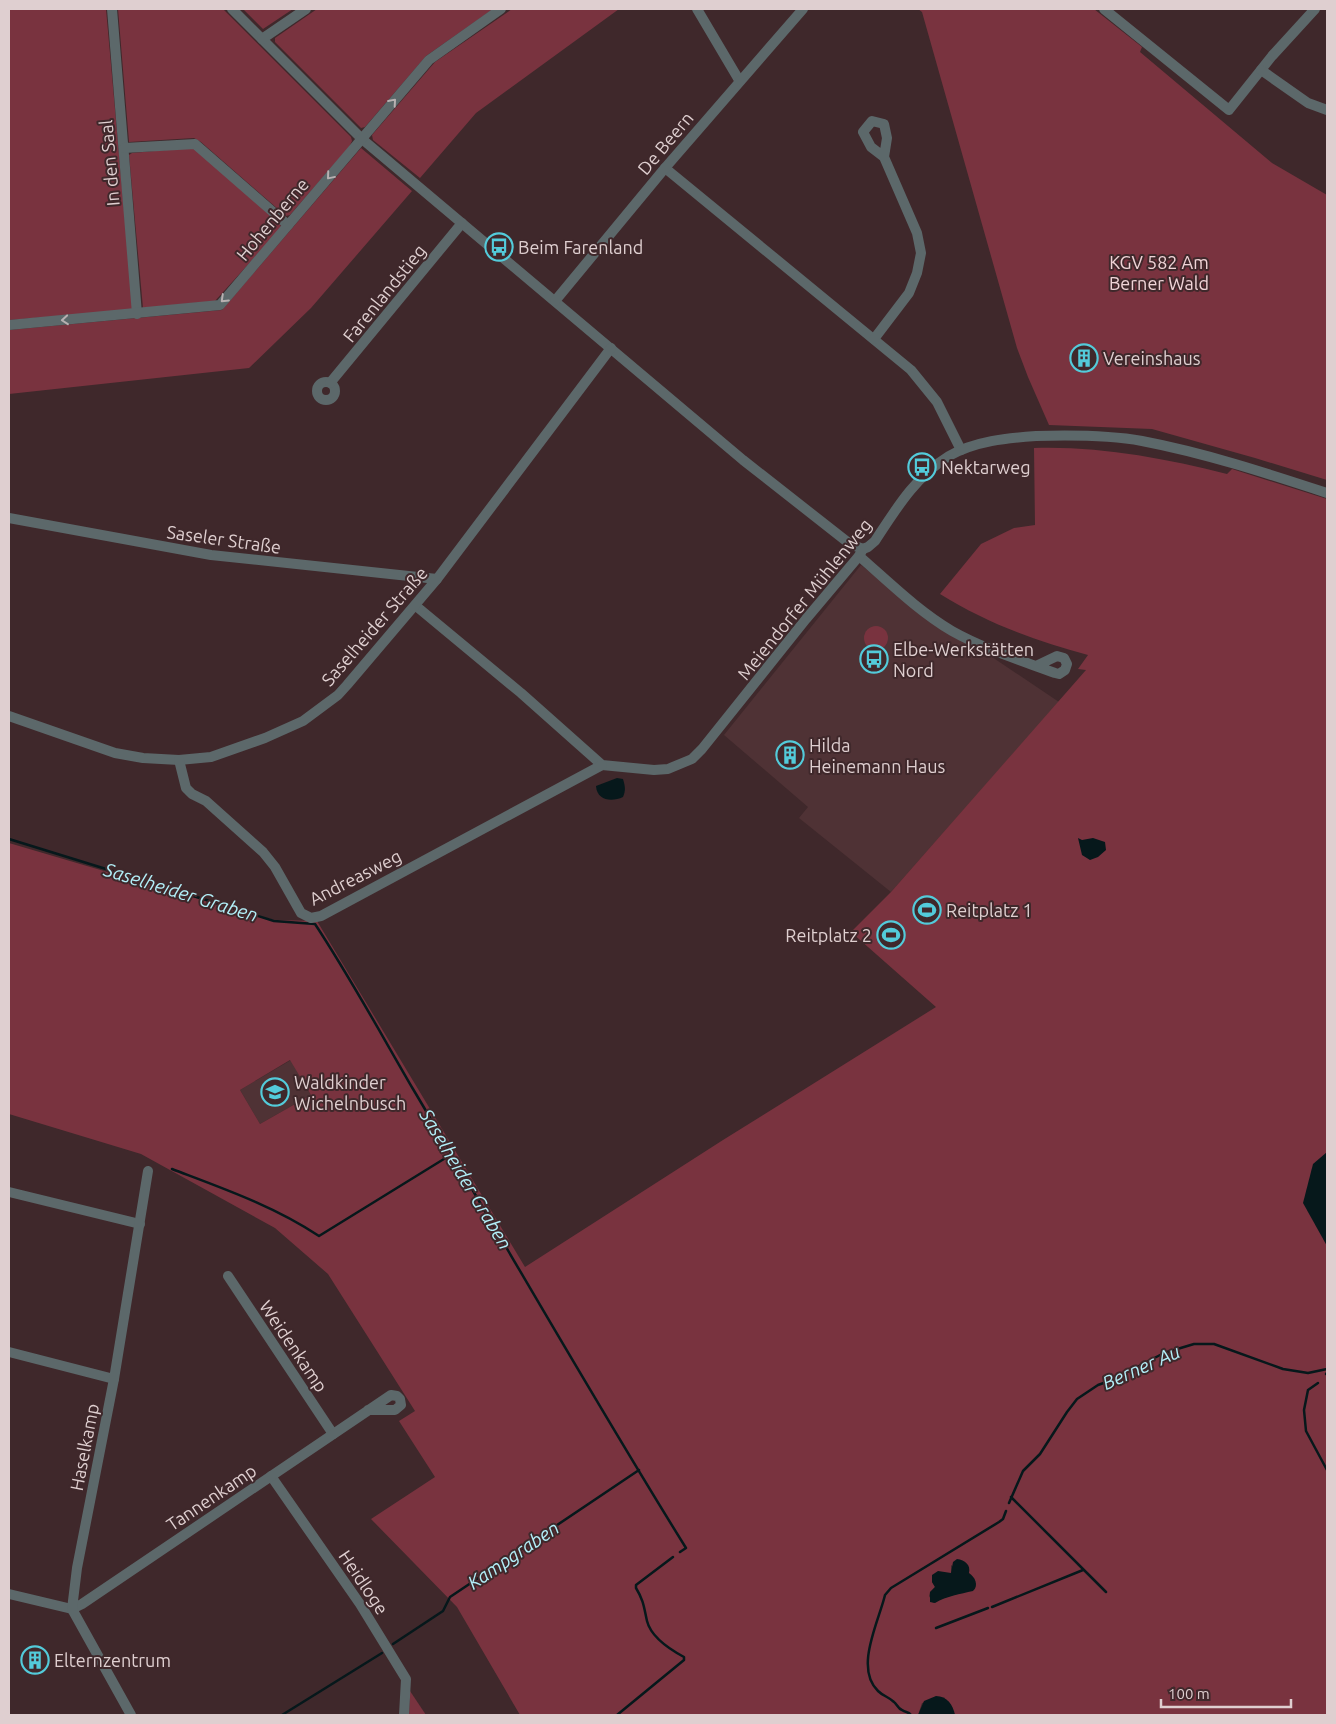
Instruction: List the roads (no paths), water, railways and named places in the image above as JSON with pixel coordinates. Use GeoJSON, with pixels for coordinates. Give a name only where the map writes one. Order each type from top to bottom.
{"type":"FeatureCollection","features":[{"type":"Feature","properties":{"kind":"street","name":"In den Saal"},"geometry":{"type":"LineString","coordinates":[[112,9],[137,314]]}},
{"type":"Feature","properties":{"kind":"street"},"geometry":{"type":"LineString","coordinates":[[232,9],[362,139],[743,460],[861,553],[895,588],[945,627],[971,641],[1036,666]]}},
{"type":"Feature","properties":{"kind":"street"},"geometry":{"type":"LineString","coordinates":[[262,39],[306,9]]}},
{"type":"Feature","properties":{"kind":"street","name":"Hohenberne"},"geometry":{"type":"LineString","coordinates":[[9,325],[137,314],[191,306],[220,305],[429,60],[501,9]]}},
{"type":"Feature","properties":{"kind":"street"},"geometry":{"type":"LineString","coordinates":[[697,9],[739,80]]}},
{"type":"Feature","properties":{"kind":"street","name":"De Beern"},"geometry":{"type":"LineString","coordinates":[[555,301],[739,80],[803,9]]}},
{"type":"Feature","properties":{"kind":"street"},"geometry":{"type":"LineString","coordinates":[[1104,9],[1229,110],[1261,70],[1315,9]]}},
{"type":"Feature","properties":{"kind":"street"},"geometry":{"type":"LineString","coordinates":[[1261,70],[1308,103],[1327,110]]}},
{"type":"Feature","properties":{"kind":"street"},"geometry":{"type":"LineString","coordinates":[[124,148],[196,144],[288,225]]}},
{"type":"Feature","properties":{"kind":"street"},"geometry":{"type":"LineString","coordinates":[[874,339],[909,292],[917,273],[921,253],[917,233],[884,157]]}},
{"type":"Feature","properties":{"kind":"street"},"geometry":{"type":"LineString","coordinates":[[665,168],[911,370],[937,402],[961,450]]}},
{"type":"Feature","properties":{"kind":"street","name":"Farenlandstieg"},"geometry":{"type":"LineString","coordinates":[[330,384],[462,223]]}},
{"type":"Feature","properties":{"kind":"street","name":"Saselheider Straße"},"geometry":{"type":"LineString","coordinates":[[9,716],[116,753],[143,758],[179,760],[211,757],[265,738],[303,721],[338,695],[416,606],[611,348]]}},
{"type":"Feature","properties":{"kind":"street","name":"Meiendorfer Mühlenweg"},"geometry":{"type":"LineString","coordinates":[[602,766],[654,770],[668,769],[692,759],[702,749],[800,625],[861,553],[875,541],[893,512],[922,477],[938,464],[961,450],[997,440],[1038,436],[1092,437],[1140,441],[1211,457],[1327,493]]}},
{"type":"Feature","properties":{"kind":"street","name":"Saseler Straße"},"geometry":{"type":"LineString","coordinates":[[9,518],[216,556],[438,579]]}},
{"type":"Feature","properties":{"kind":"street"},"geometry":{"type":"LineString","coordinates":[[416,606],[521,693],[602,766]]}},
{"type":"Feature","properties":{"kind":"street","name":"Andreasweg"},"geometry":{"type":"LineString","coordinates":[[179,760],[186,788],[192,794],[206,800],[263,852],[301,913],[311,918],[321,916],[602,766]]}},
{"type":"Feature","properties":{"kind":"street","name":"Haselkamp"},"geometry":{"type":"LineString","coordinates":[[72,1609],[77,1568],[114,1379],[148,1171]]}},
{"type":"Feature","properties":{"kind":"street"},"geometry":{"type":"LineString","coordinates":[[9,1192],[140,1224]]}},
{"type":"Feature","properties":{"kind":"street","name":"Weidenkamp"},"geometry":{"type":"LineString","coordinates":[[228,1276],[333,1434]]}},
{"type":"Feature","properties":{"kind":"street"},"geometry":{"type":"LineString","coordinates":[[9,1352],[114,1379]]}},
{"type":"Feature","properties":{"kind":"street","name":"Tannenkamp"},"geometry":{"type":"LineString","coordinates":[[72,1609],[368,1410]]}},
{"type":"Feature","properties":{"kind":"street","name":"Heidloge"},"geometry":{"type":"LineString","coordinates":[[271,1476],[360,1604],[406,1679],[404,1715]]}},
{"type":"Feature","properties":{"kind":"street"},"geometry":{"type":"LineString","coordinates":[[9,1594],[72,1609],[131,1715]]}},
{"type":"Feature","properties":{"kind":"waterway","name":"Saselheider Graben"},"geometry":{"type":"LineString","coordinates":[[9,839],[274,921],[315,924],[353,985],[582,1377],[686,1548],[680,1552]]}},
{"type":"Feature","properties":{"kind":"waterway"},"geometry":{"type":"LineString","coordinates":[[172,1169],[266,1207],[319,1236],[452,1154]]}},
{"type":"Feature","properties":{"kind":"waterway","name":"Berner Au"},"geometry":{"type":"LineString","coordinates":[[1009,1503],[1023,1471],[1040,1454],[1077,1399],[1098,1385],[1112,1380],[1164,1353],[1194,1344],[1214,1344],[1283,1369],[1308,1373],[1327,1369]]}},
{"type":"Feature","properties":{"kind":"waterway"},"geometry":{"type":"LineString","coordinates":[[1318,1383],[1308,1390],[1304,1410],[1306,1431],[1327,1470]]}},
{"type":"Feature","properties":{"kind":"waterway","name":"Kampgraben"},"geometry":{"type":"LineString","coordinates":[[393,1644],[443,1611],[450,1597],[639,1470]]}},
{"type":"Feature","properties":{"kind":"waterway"},"geometry":{"type":"LineString","coordinates":[[1011,1497],[1106,1592]]}},
{"type":"Feature","properties":{"kind":"waterway","name":"Berner Au"},"geometry":{"type":"LineString","coordinates":[[911,1715],[878,1691],[871,1681],[868,1670],[870,1644],[885,1595],[891,1588],[999,1522],[1003,1519],[1006,1511]]}},
{"type":"Feature","properties":{"kind":"waterway"},"geometry":{"type":"LineString","coordinates":[[617,1715],[684,1660],[684,1657],[657,1638],[649,1627],[642,1601],[636,1588],[636,1585],[673,1557]]}},
{"type":"Feature","properties":{"kind":"waterway"},"geometry":{"type":"LineString","coordinates":[[992,1607],[1083,1570]]}},
{"type":"Feature","properties":{"kind":"waterway"},"geometry":{"type":"LineString","coordinates":[[936,1628],[988,1608]]}},
{"type":"Feature","properties":{"kind":"waterway","name":"Kampgraben"},"geometry":{"type":"LineString","coordinates":[[282,1715],[382,1653]]}},
{"type":"Feature","properties":{"kind":"place","name":"Beim Farenland"},"geometry":{"type":"Point","coordinates":[499,247]}},
{"type":"Feature","properties":{"kind":"place","name":"Vereinshaus"},"geometry":{"type":"Point","coordinates":[1084,358]}},
{"type":"Feature","properties":{"kind":"place","name":"Nektarweg"},"geometry":{"type":"Point","coordinates":[922,467]}},
{"type":"Feature","properties":{"kind":"place","name":"Elbe-Werkstätten Nord"},"geometry":{"type":"Point","coordinates":[874,659]}},
{"type":"Feature","properties":{"kind":"place","name":"Hilda Heinemann Haus"},"geometry":{"type":"Point","coordinates":[790,755]}},
{"type":"Feature","properties":{"kind":"place","name":"Reitplatz 1"},"geometry":{"type":"Point","coordinates":[927,910]}},
{"type":"Feature","properties":{"kind":"place","name":"Reitplatz 2"},"geometry":{"type":"Point","coordinates":[891,935]}},
{"type":"Feature","properties":{"kind":"place","name":"Waldkinder Wichelnbusch"},"geometry":{"type":"Point","coordinates":[275,1092]}},
{"type":"Feature","properties":{"kind":"place","name":"Elternzentrum"},"geometry":{"type":"Point","coordinates":[35,1660]}},
{"type":"Feature","properties":{"kind":"park label","name":"KGV 582 Am Berner Wald"},"geometry":{"type":"Point","coordinates":[1159,272]}}]}
